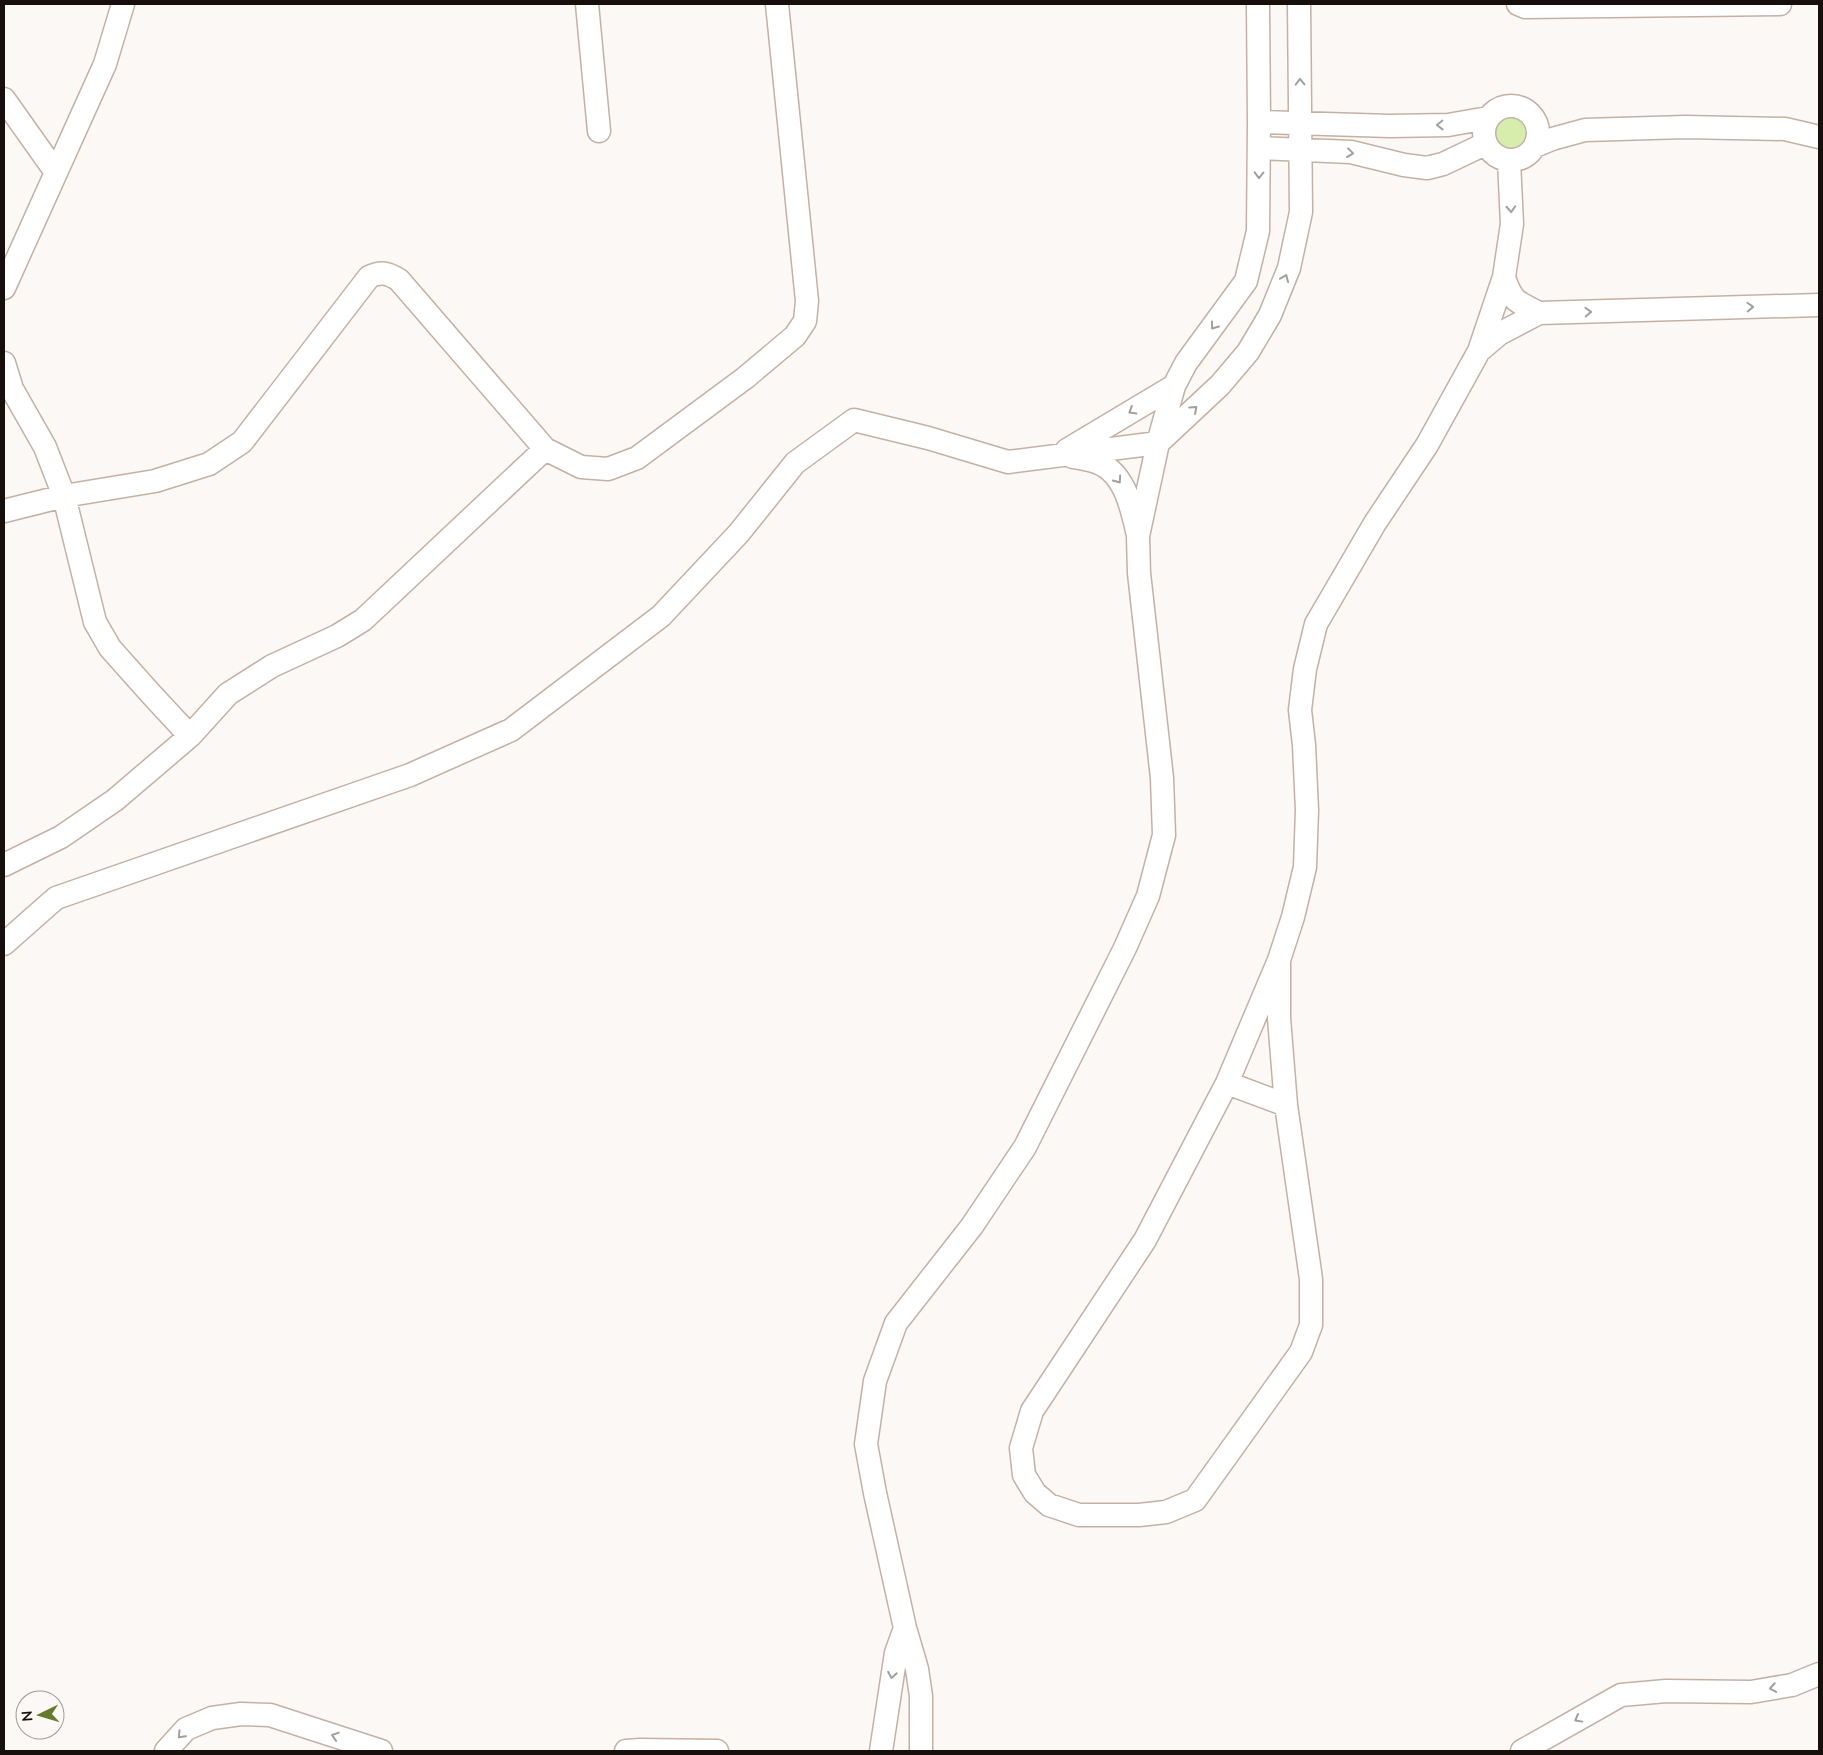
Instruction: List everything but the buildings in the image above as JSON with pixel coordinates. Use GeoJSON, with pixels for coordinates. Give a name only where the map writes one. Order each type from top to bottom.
{"type":"FeatureCollection","features":[{"type":"Feature","properties":{"kind":"street"},"geometry":{"type":"LineString","coordinates":[[4,288],[105,64],[123,4]]}},
{"type":"Feature","properties":{"kind":"street"},"geometry":{"type":"LineString","coordinates":[[587,4],[599,132]]}},
{"type":"Feature","properties":{"kind":"street"},"geometry":{"type":"LineString","coordinates":[[4,510],[64,496],[155,481],[209,464],[242,442],[369,278],[383,273],[392,275],[399,280],[545,449],[581,467],[608,469],[637,458],[745,378],[795,336],[805,322],[808,301],[777,4]]}},
{"type":"Feature","properties":{"kind":"street"},"geometry":{"type":"LineString","coordinates":[[1138,536],[1158,443],[1174,386],[1186,363],[1246,281],[1258,232],[1260,122],[1258,4]]}},
{"type":"Feature","properties":{"kind":"street"},"geometry":{"type":"LineString","coordinates":[[4,944],[56,898],[410,775],[511,730],[660,616],[739,533],[795,463],[854,420],[928,438],[1008,462],[1158,443],[1220,385],[1248,352],[1270,315],[1289,268],[1301,212],[1300,4]]}},
{"type":"Feature","properties":{"kind":"street"},"geometry":{"type":"LineString","coordinates":[[1518,4],[1525,7],[1780,4]]}},
{"type":"Feature","properties":{"kind":"street"},"geometry":{"type":"LineString","coordinates":[[4,98],[56,171]]}},
{"type":"Feature","properties":{"kind":"street"},"geometry":{"type":"LineString","coordinates":[[1502,107],[1520,107],[1534,119],[1538,132],[1535,146],[1529,154],[1509,161],[1499,158],[1491,152],[1486,144],[1484,130],[1488,118],[1494,111],[1502,107]]}},
{"type":"Feature","properties":{"kind":"street"},"geometry":{"type":"LineString","coordinates":[[1260,122],[1390,126],[1438,125],[1488,118]]}},
{"type":"Feature","properties":{"kind":"street"},"geometry":{"type":"LineString","coordinates":[[1534,119],[1585,130]]}},
{"type":"Feature","properties":{"kind":"street"},"geometry":{"type":"LineString","coordinates":[[1535,146],[1585,130],[1685,127],[1786,129],[1819,137]]}},
{"type":"Feature","properties":{"kind":"street"},"geometry":{"type":"LineString","coordinates":[[1260,148],[1351,152],[1404,165],[1426,168],[1443,164],[1486,144]]}},
{"type":"Feature","properties":{"kind":"street"},"geometry":{"type":"LineString","coordinates":[[1279,960],[1279,1018],[1286,1105],[1311,1279],[1311,1325],[1301,1352],[1195,1500],[1166,1512],[1139,1515],[1080,1514],[1049,1506],[1034,1493],[1024,1475],[1021,1448],[1032,1411],[1145,1240],[1227,1084],[1279,960],[1293,917],[1305,866],[1307,810],[1304,745],[1300,710],[1305,669],[1316,624],[1375,523],[1427,445],[1479,351],[1504,277],[1512,224],[1509,161]]}},
{"type":"Feature","properties":{"kind":"street"},"geometry":{"type":"LineString","coordinates":[[1504,277],[1510,294],[1518,302],[1539,314]]}},
{"type":"Feature","properties":{"kind":"street"},"geometry":{"type":"LineString","coordinates":[[1479,351],[1499,334],[1539,314],[1819,305]]}},
{"type":"Feature","properties":{"kind":"street"},"geometry":{"type":"LineString","coordinates":[[4,363],[12,389],[45,447],[64,496],[95,622],[102,636],[151,694],[190,736]]}},
{"type":"Feature","properties":{"kind":"street"},"geometry":{"type":"LineString","coordinates":[[1060,455],[1174,386]]}},
{"type":"Feature","properties":{"kind":"street"},"geometry":{"type":"LineString","coordinates":[[4,865],[61,837],[115,800],[190,736],[228,694],[272,666],[337,636],[363,620],[545,449]]}},
{"type":"Feature","properties":{"kind":"street"},"geometry":{"type":"LineString","coordinates":[[921,1751],[921,1696],[917,1669],[905,1628],[866,1444],[875,1381],[896,1323],[972,1226],[1026,1147],[1126,948],[1148,896],[1164,835],[1162,778],[1139,573],[1138,536],[1132,508],[1127,495],[1112,471],[1094,461],[1060,455]]}},
{"type":"Feature","properties":{"kind":"street"},"geometry":{"type":"LineString","coordinates":[[1227,1084],[1286,1105]]}},
{"type":"Feature","properties":{"kind":"street"},"geometry":{"type":"LineString","coordinates":[[881,1751],[896,1654],[905,1628]]}},
{"type":"Feature","properties":{"kind":"street"},"geometry":{"type":"LineString","coordinates":[[1522,1751],[1621,1695],[1666,1691],[1751,1692],[1792,1685],[1819,1674]]}},
{"type":"Feature","properties":{"kind":"street"},"geometry":{"type":"LineString","coordinates":[[166,1751],[186,1729],[212,1718],[241,1714],[270,1715],[381,1751]]}},
{"type":"Feature","properties":{"kind":"street"},"geometry":{"type":"LineString","coordinates":[[626,1751],[717,1751]]}},
{"type":"Feature","properties":{"kind":"green space"},"geometry":{"type":"Polygon","coordinates":[[[1509,117],[1521,122],[1526,134],[1521,146],[1509,151],[1497,146],[1492,134],[1497,122],[1509,117]]]}}]}
